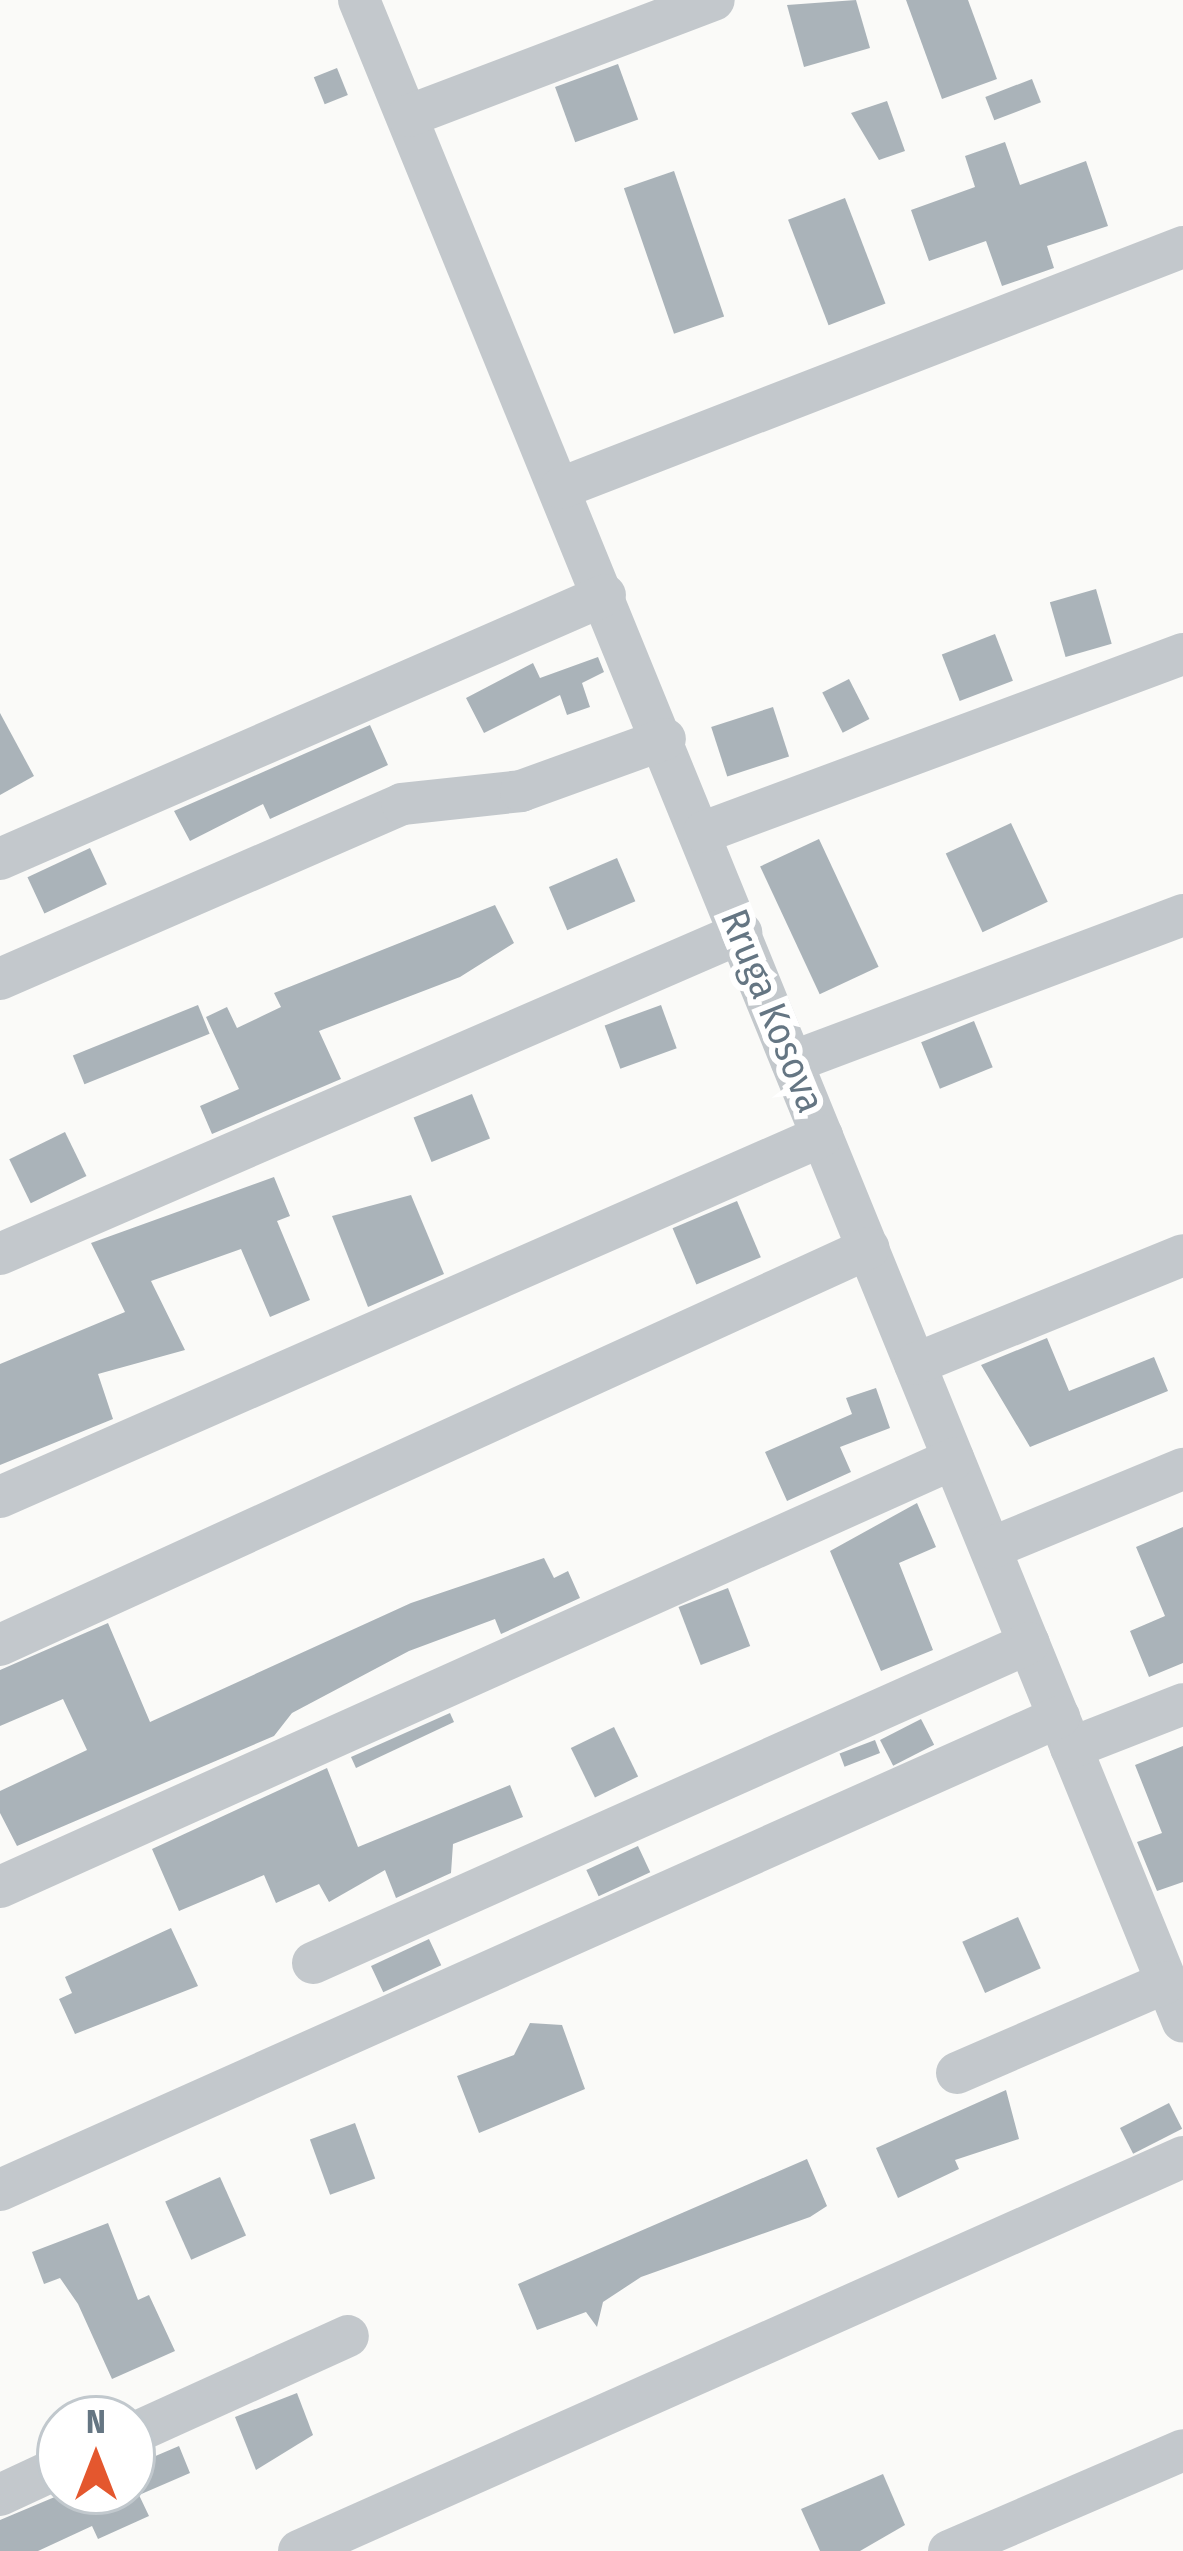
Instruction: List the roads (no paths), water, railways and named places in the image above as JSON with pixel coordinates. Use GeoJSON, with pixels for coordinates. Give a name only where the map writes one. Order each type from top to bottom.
{"type":"FeatureCollection","features":[{"type":"Feature","properties":{"kind":"street","name":"Rruga Kosova"},"geometry":{"type":"LineString","coordinates":[[359,0],[704,832],[792,1062],[1183,2022]]}},
{"type":"Feature","properties":{"kind":"street"},"geometry":{"type":"LineString","coordinates":[[408,116],[714,0]]}},
{"type":"Feature","properties":{"kind":"street"},"geometry":{"type":"LineString","coordinates":[[561,488],[1183,247]]}},
{"type":"Feature","properties":{"kind":"street"},"geometry":{"type":"LineString","coordinates":[[0,859],[605,595]]}},
{"type":"Feature","properties":{"kind":"street"},"geometry":{"type":"LineString","coordinates":[[704,832],[1183,654]]}},
{"type":"Feature","properties":{"kind":"street"},"geometry":{"type":"LineString","coordinates":[[0,979],[402,804],[521,791],[664,739]]}},
{"type":"Feature","properties":{"kind":"street"},"geometry":{"type":"LineString","coordinates":[[792,1062],[1183,915]]}},
{"type":"Feature","properties":{"kind":"street"},"geometry":{"type":"LineString","coordinates":[[0,1253],[741,933]]}},
{"type":"Feature","properties":{"kind":"street"},"geometry":{"type":"LineString","coordinates":[[0,1497],[822,1136]]}},
{"type":"Feature","properties":{"kind":"street"},"geometry":{"type":"LineString","coordinates":[[0,1645],[869,1248]]}},
{"type":"Feature","properties":{"kind":"street"},"geometry":{"type":"LineString","coordinates":[[915,1364],[1183,1256]]}},
{"type":"Feature","properties":{"kind":"street"},"geometry":{"type":"LineString","coordinates":[[0,1887],[953,1459]]}},
{"type":"Feature","properties":{"kind":"street"},"geometry":{"type":"LineString","coordinates":[[991,1548],[1183,1468]]}},
{"type":"Feature","properties":{"kind":"street"},"geometry":{"type":"LineString","coordinates":[[314,1963],[1028,1643]]}},
{"type":"Feature","properties":{"kind":"street"},"geometry":{"type":"LineString","coordinates":[[0,2190],[1065,1732],[1183,1704]]}},
{"type":"Feature","properties":{"kind":"street"},"geometry":{"type":"LineString","coordinates":[[957,2073],[1167,1982]]}},
{"type":"Feature","properties":{"kind":"street"},"geometry":{"type":"LineString","coordinates":[[299,2551],[1183,2157]]}},
{"type":"Feature","properties":{"kind":"street"},"geometry":{"type":"LineString","coordinates":[[156,2423],[348,2336]]}},
{"type":"Feature","properties":{"kind":"street"},"geometry":{"type":"LineString","coordinates":[[949,2551],[1183,2450]]}},
{"type":"Feature","properties":{"kind":"street"},"geometry":{"type":"LineString","coordinates":[[0,2494],[36,2478]]}}]}
